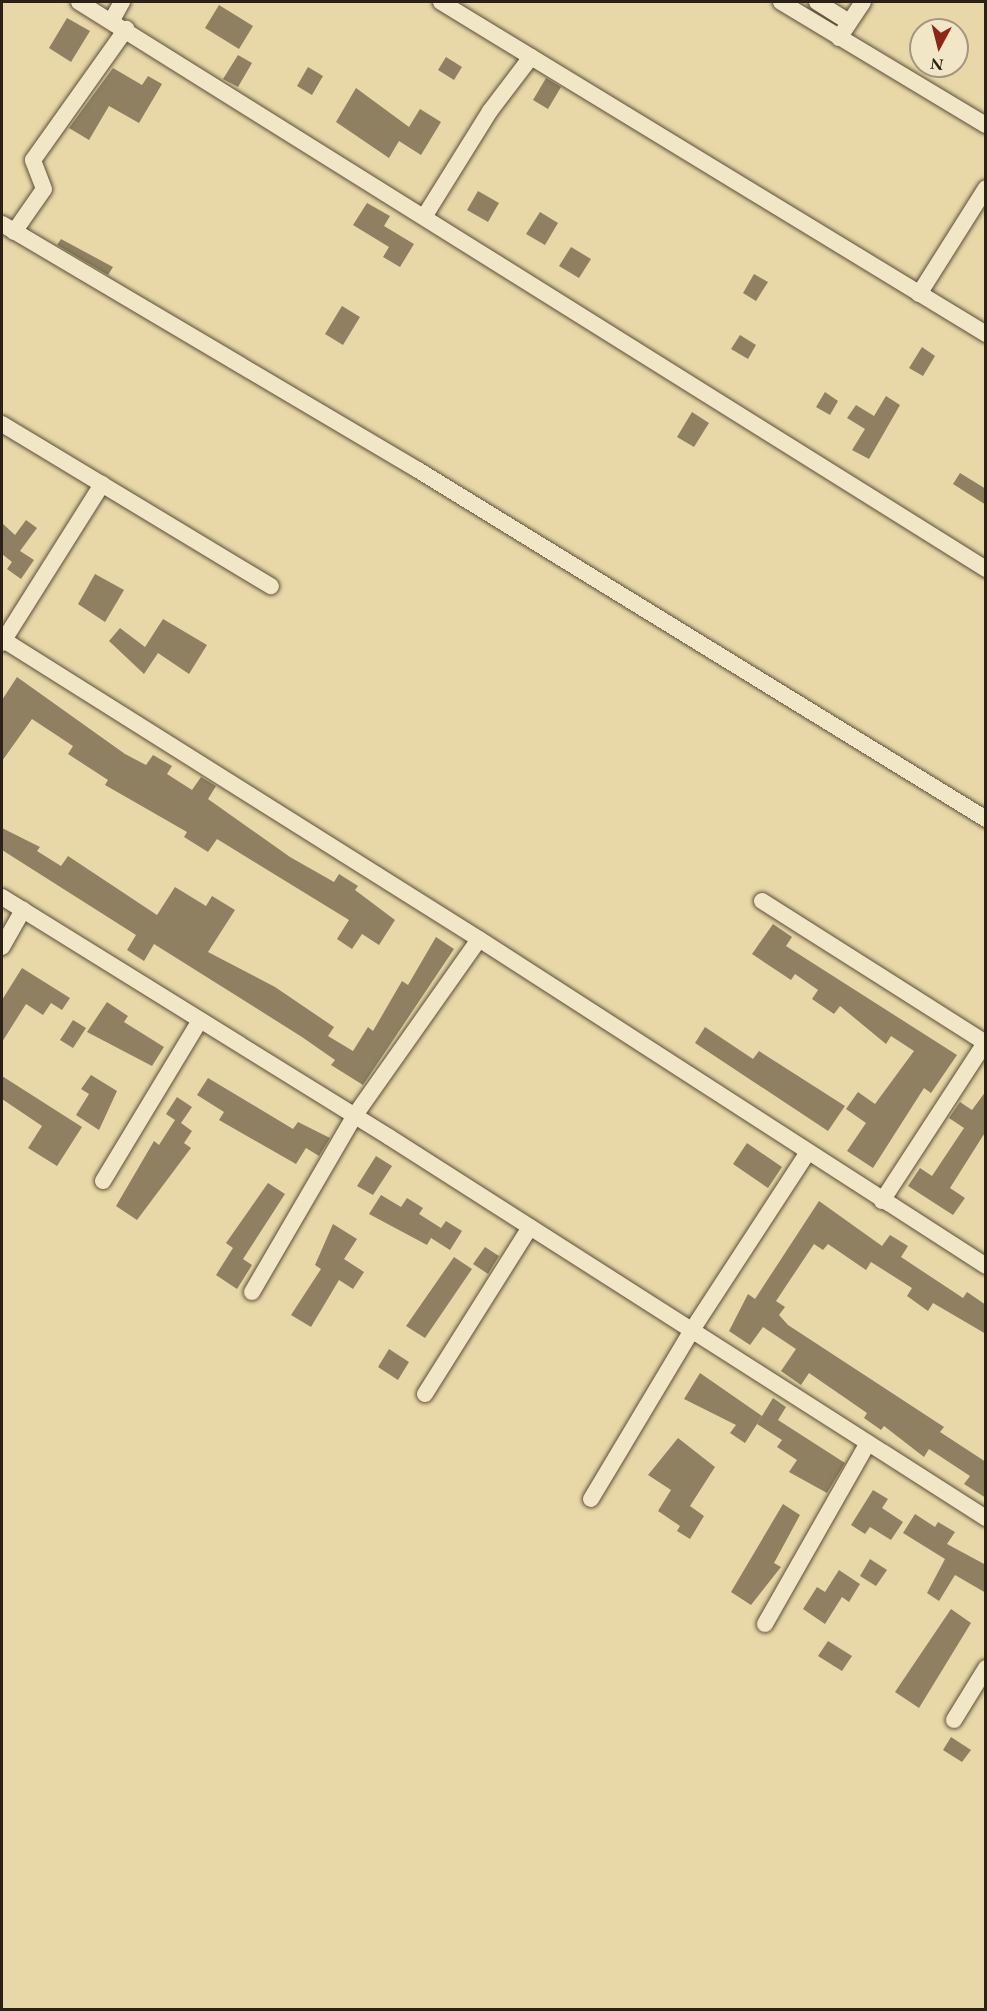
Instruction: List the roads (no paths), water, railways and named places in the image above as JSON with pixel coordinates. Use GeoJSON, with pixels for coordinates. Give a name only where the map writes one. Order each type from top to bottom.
{"type":"FeatureCollection","features":[{"type":"Feature","properties":{"kind":"street"},"geometry":{"type":"LineString","coordinates":[[80,2],[986,569]]}},
{"type":"Feature","properties":{"kind":"street"},"geometry":{"type":"LineString","coordinates":[[112,20],[122,2]]}},
{"type":"Feature","properties":{"kind":"street"},"geometry":{"type":"LineString","coordinates":[[781,2],[986,125]]}},
{"type":"Feature","properties":{"kind":"street"},"geometry":{"type":"LineString","coordinates":[[817,2],[849,22]]}},
{"type":"Feature","properties":{"kind":"street"},"geometry":{"type":"LineString","coordinates":[[840,38],[863,2]]}},
{"type":"Feature","properties":{"kind":"street"},"geometry":{"type":"LineString","coordinates":[[448,3],[531,57],[986,334]]}},
{"type":"Feature","properties":{"kind":"street"},"geometry":{"type":"LineString","coordinates":[[126,29],[33,160],[44,189],[8,228],[418,470],[986,819]]}},
{"type":"Feature","properties":{"kind":"street"},"geometry":{"type":"LineString","coordinates":[[424,217],[490,111],[531,57]]}},
{"type":"Feature","properties":{"kind":"street"},"geometry":{"type":"LineString","coordinates":[[919,294],[986,188]]}},
{"type":"Feature","properties":{"kind":"street"},"geometry":{"type":"LineString","coordinates":[[2,424],[271,586]]}},
{"type":"Feature","properties":{"kind":"street"},"geometry":{"type":"LineString","coordinates":[[102,484],[2,641],[479,939],[986,1266]]}},
{"type":"Feature","properties":{"kind":"street"},"geometry":{"type":"LineString","coordinates":[[2,897],[355,1115],[986,1518]]}},
{"type":"Feature","properties":{"kind":"street"},"geometry":{"type":"LineString","coordinates":[[762,901],[985,1043],[882,1201]]}},
{"type":"Feature","properties":{"kind":"street"},"geometry":{"type":"LineString","coordinates":[[2,947],[23,910]]}},
{"type":"Feature","properties":{"kind":"street"},"geometry":{"type":"LineString","coordinates":[[252,1292],[355,1115],[479,939]]}},
{"type":"Feature","properties":{"kind":"street"},"geometry":{"type":"LineString","coordinates":[[103,1181],[200,1020]]}},
{"type":"Feature","properties":{"kind":"street"},"geometry":{"type":"LineString","coordinates":[[591,1499],[692,1330],[808,1152]]}},
{"type":"Feature","properties":{"kind":"street"},"geometry":{"type":"LineString","coordinates":[[425,1394],[530,1227]]}},
{"type":"Feature","properties":{"kind":"street"},"geometry":{"type":"LineString","coordinates":[[765,1624],[868,1443]]}},
{"type":"Feature","properties":{"kind":"street"},"geometry":{"type":"LineString","coordinates":[[954,1720],[986,1668]]}}]}
